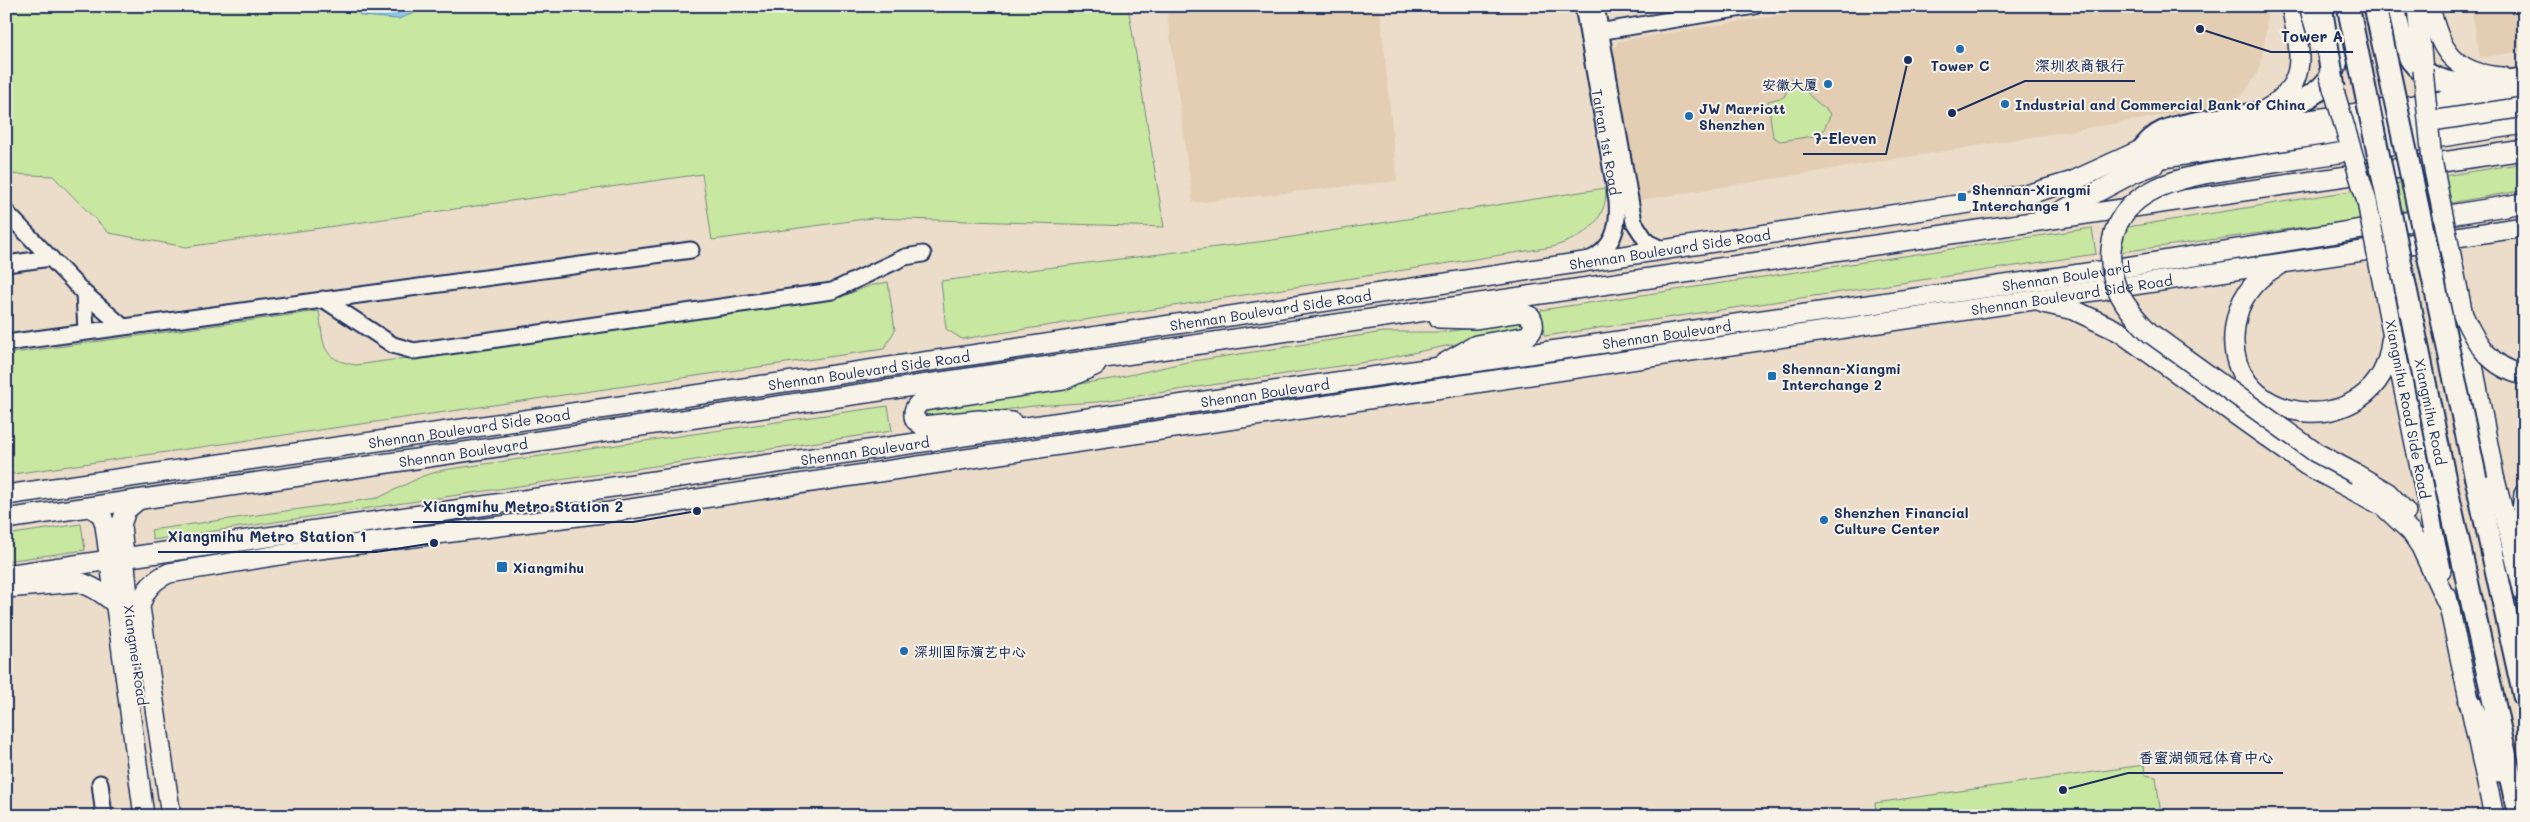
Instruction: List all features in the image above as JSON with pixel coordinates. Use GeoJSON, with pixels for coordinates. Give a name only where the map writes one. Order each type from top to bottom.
{"type":"FeatureCollection","features":[{"type":"Feature","properties":{"kind":"highway"},"geometry":{"type":"LineString","coordinates":[[2321,6],[2334,88]]}},
{"type":"Feature","properties":{"kind":"highway"},"geometry":{"type":"LineString","coordinates":[[2143,149],[2152,138],[2175,127],[2259,113],[2292,105],[2308,98],[2324,84],[2338,54],[2338,39],[2332,6]]}},
{"type":"Feature","properties":{"kind":"highway","name":"Xiangmihu Road"},"geometry":{"type":"LineString","coordinates":[[2348,6],[2446,485],[2518,816]]}},
{"type":"Feature","properties":{"kind":"highway"},"geometry":{"type":"LineString","coordinates":[[2374,6],[2485,477],[2524,696]]}},
{"type":"Feature","properties":{"kind":"highway"},"geometry":{"type":"LineString","coordinates":[[2394,6],[2404,48],[2418,67],[2429,75],[2440,81],[2463,84],[2524,78]]}},
{"type":"Feature","properties":{"kind":"highway"},"geometry":{"type":"LineString","coordinates":[[2407,6],[2423,70]]}},
{"type":"Feature","properties":{"kind":"highway"},"geometry":{"type":"LineString","coordinates":[[2400,371],[2441,457]]}},
{"type":"Feature","properties":{"kind":"highway"},"geometry":{"type":"LineString","coordinates":[[2470,702],[2518,816]]}},
{"type":"Feature","properties":{"kind":"main road"},"geometry":{"type":"LineString","coordinates":[[2259,113],[2285,98],[2297,75],[2300,61],[2299,44],[2291,6]]}},
{"type":"Feature","properties":{"kind":"main road","name":"Xiangmihu Road Side Road"},"geometry":{"type":"LineString","coordinates":[[2309,6],[2368,202],[2424,490],[2494,816]]}},
{"type":"Feature","properties":{"kind":"main road"},"geometry":{"type":"LineString","coordinates":[[2417,6],[2435,178],[2464,315],[2485,477],[2523,591]]}},
{"type":"Feature","properties":{"kind":"main road"},"geometry":{"type":"LineString","coordinates":[[2430,6],[2439,40],[2457,62],[2482,74],[2524,78]]}},
{"type":"Feature","properties":{"kind":"main road","name":"Shennan Boulevard Side Road"},"geometry":{"type":"LineString","coordinates":[[6,495],[872,370],[2029,194],[2059,186],[2143,149],[2189,137],[2524,89]]}},
{"type":"Feature","properties":{"kind":"main road"},"geometry":{"type":"LineString","coordinates":[[2098,170],[2141,161],[2524,107]]}},
{"type":"Feature","properties":{"kind":"main road"},"geometry":{"type":"LineString","coordinates":[[2450,609],[2431,565],[2411,532],[2383,506],[2315,452],[2150,332],[2134,318],[2117,291],[2110,260],[2114,230],[2123,215],[2136,201],[2150,191],[2175,180],[2524,124]]}},
{"type":"Feature","properties":{"kind":"main road","name":"Shennan Boulevard"},"geometry":{"type":"LineString","coordinates":[[6,519],[2524,150]]}},
{"type":"Feature","properties":{"kind":"main road"},"geometry":{"type":"LineString","coordinates":[[2023,224],[2061,212],[2133,173],[2172,159],[2194,154]]}},
{"type":"Feature","properties":{"kind":"main road","name":"Shennan Boulevard"},"geometry":{"type":"LineString","coordinates":[[6,575],[2101,271],[2524,203]]}},
{"type":"Feature","properties":{"kind":"main road","name":"Shennan Boulevard Side Road"},"geometry":{"type":"LineString","coordinates":[[226,562],[610,512],[2524,227]]}},
{"type":"Feature","properties":{"kind":"main road"},"geometry":{"type":"LineString","coordinates":[[2294,260],[2270,271],[2254,285],[2238,312],[2235,327],[2236,355],[2247,381],[2257,393],[2285,410],[2302,413],[2321,412],[2350,403],[2364,394],[2382,370],[2390,343],[2391,327]]}},
{"type":"Feature","properties":{"kind":"main road"},"geometry":{"type":"LineString","coordinates":[[1348,323],[1442,284]]}},
{"type":"Feature","properties":{"kind":"main road"},"geometry":{"type":"LineString","coordinates":[[2003,304],[2054,304],[2074,310],[2120,332],[2306,465],[2388,493],[2414,522],[2440,565]]}},
{"type":"Feature","properties":{"kind":"main road"},"geometry":{"type":"LineString","coordinates":[[1405,314],[1461,319],[1521,312],[1533,320],[1533,327],[1527,336],[1476,345],[1441,365],[1430,368]]}},
{"type":"Feature","properties":{"kind":"main road"},"geometry":{"type":"LineString","coordinates":[[2464,315],[2472,335],[2484,353],[2498,364],[2524,375]]}},
{"type":"Feature","properties":{"kind":"main road"},"geometry":{"type":"LineString","coordinates":[[1580,346],[1716,347]]}},
{"type":"Feature","properties":{"kind":"main road"},"geometry":{"type":"LineString","coordinates":[[1006,350],[1110,358]]}},
{"type":"Feature","properties":{"kind":"main road"},"geometry":{"type":"LineString","coordinates":[[1048,424],[979,420],[923,426],[915,420],[914,412],[917,405],[923,402],[1063,380],[1110,358]]}},
{"type":"Feature","properties":{"kind":"main road"},"geometry":{"type":"LineString","coordinates":[[808,402],[872,370]]}},
{"type":"Feature","properties":{"kind":"main road"},"geometry":{"type":"LineString","coordinates":[[1012,453],[1083,419]]}},
{"type":"Feature","properties":{"kind":"main road"},"geometry":{"type":"LineString","coordinates":[[2523,591],[2518,550],[2524,494]]}},
{"type":"Feature","properties":{"kind":"main road","name":"Xiangmei Road"},"geometry":{"type":"LineString","coordinates":[[138,500],[130,505],[123,516],[114,602],[144,816]]}},
{"type":"Feature","properties":{"kind":"main road"},"geometry":{"type":"LineString","coordinates":[[526,500],[610,512]]}},
{"type":"Feature","properties":{"kind":"main road","name":"Xiangmei Road"},"geometry":{"type":"LineString","coordinates":[[91,507],[99,512],[104,519],[117,559],[130,617],[158,816]]}},
{"type":"Feature","properties":{"kind":"main road"},"geometry":{"type":"LineString","coordinates":[[304,551],[369,523]]}},
{"type":"Feature","properties":{"kind":"main road"},"geometry":{"type":"LineString","coordinates":[[154,554],[170,559],[226,562]]}},
{"type":"Feature","properties":{"kind":"main road"},"geometry":{"type":"LineString","coordinates":[[171,816],[141,620],[142,598],[153,582],[169,573],[226,562]]}},
{"type":"Feature","properties":{"kind":"main road"},"geometry":{"type":"LineString","coordinates":[[6,588],[78,582],[88,584],[114,602],[130,617]]}},
{"type":"Feature","properties":{"kind":"street","name":"Tairan 1st Road"},"geometry":{"type":"LineString","coordinates":[[1583,6],[1594,28],[1634,222],[1647,242],[1664,250]]}},
{"type":"Feature","properties":{"kind":"street","name":"Tairan 1st Road"},"geometry":{"type":"LineString","coordinates":[[1584,262],[1596,256],[1610,244],[1618,220],[1594,28],[1596,6]]}},
{"type":"Feature","properties":{"kind":"street"},"geometry":{"type":"LineString","coordinates":[[1594,28],[1695,6]]}},
{"type":"Feature","properties":{"kind":"street"},"geometry":{"type":"LineString","coordinates":[[1594,28],[1755,6]]}},
{"type":"Feature","properties":{"kind":"street"},"geometry":{"type":"LineString","coordinates":[[6,212],[84,293],[122,326]]}},
{"type":"Feature","properties":{"kind":"street"},"geometry":{"type":"LineString","coordinates":[[6,343],[691,250]]}},
{"type":"Feature","properties":{"kind":"street"},"geometry":{"type":"LineString","coordinates":[[322,299],[393,345],[414,350],[832,291],[905,256],[923,254]]}},
{"type":"Feature","properties":{"kind":"street"},"geometry":{"type":"LineString","coordinates":[[6,264],[50,258]]}},
{"type":"Feature","properties":{"kind":"street"},"geometry":{"type":"LineString","coordinates":[[84,293],[86,331]]}},
{"type":"Feature","properties":{"kind":"street"},"geometry":{"type":"LineString","coordinates":[[100,783],[104,816]]}},
{"type":"Feature","properties":{"kind":"shaded area"},"geometry":{"type":"Polygon","coordinates":[[[1166,6],[1380,6],[1397,181],[1193,203],[1166,6]]]}},
{"type":"Feature","properties":{"kind":"shaded area"},"geometry":{"type":"Polygon","coordinates":[[[1835,6],[2267,6],[2267,23],[2263,52],[2257,74],[2245,92],[2230,105],[1635,201],[1611,53],[1619,41],[1835,6]]]}},
{"type":"Feature","properties":{"kind":"shaded area"},"geometry":{"type":"Polygon","coordinates":[[[2471,6],[2524,6],[2524,51],[2480,58],[2471,6]]]}},
{"type":"Feature","properties":{"kind":"green space"},"geometry":{"type":"Polygon","coordinates":[[[6,6],[1128,6],[1164,227],[872,218],[712,240],[702,174],[186,247],[109,233],[53,176],[6,174],[6,6]]]}},
{"type":"Feature","properties":{"kind":"green space"},"geometry":{"type":"Polygon","coordinates":[[[1793,76],[1811,97],[1831,114],[1821,135],[1780,141],[1773,137],[1768,101],[1784,97],[1793,76]]]}},
{"type":"Feature","properties":{"kind":"green space"},"geometry":{"type":"Polygon","coordinates":[[[2524,163],[2524,190],[2342,222],[2113,253],[2109,230],[2524,163]]]}},
{"type":"Feature","properties":{"kind":"green space"},"geometry":{"type":"Polygon","coordinates":[[[1606,188],[1602,211],[1591,227],[1583,234],[1552,247],[962,339],[946,329],[941,281],[1266,241],[1606,188]]]}},
{"type":"Feature","properties":{"kind":"green space"},"geometry":{"type":"Polygon","coordinates":[[[2092,228],[2096,254],[1545,336],[1542,320],[1539,315],[1541,310],[2092,228]]]}},
{"type":"Feature","properties":{"kind":"green space"},"geometry":{"type":"Polygon","coordinates":[[[888,282],[895,330],[884,349],[6,475],[6,354],[319,311],[323,341],[329,354],[335,359],[356,365],[839,298],[869,286],[888,282]]]}},
{"type":"Feature","properties":{"kind":"green space"},"geometry":{"type":"Polygon","coordinates":[[[1514,322],[1523,326],[1516,334],[1373,361],[1097,402],[1033,406],[932,420],[926,416],[926,410],[931,406],[1112,379],[1187,362],[1384,332],[1444,332],[1514,322]]]}},
{"type":"Feature","properties":{"kind":"green space"},"geometry":{"type":"Polygon","coordinates":[[[888,406],[892,431],[153,540],[151,530],[378,498],[423,476],[443,470],[888,406]]]}},
{"type":"Feature","properties":{"kind":"green space"},"geometry":{"type":"Polygon","coordinates":[[[81,524],[85,550],[6,561],[6,535],[81,524]]]}},
{"type":"Feature","properties":{"kind":"green space"},"geometry":{"type":"Polygon","coordinates":[[[2144,765],[2145,775],[2156,777],[2161,816],[1877,816],[1875,803],[2144,765]]]}},
{"type":"Feature","properties":{"kind":"water"},"geometry":{"type":"Polygon","coordinates":[[[348,6],[433,6],[398,19],[362,16],[348,6]]]}},
{"type":"Feature","properties":{"kind":"place","name":"Tower A"},"geometry":{"type":"Point","coordinates":[2200,29]}},
{"type":"Feature","properties":{"kind":"place","name":"Tower C"},"geometry":{"type":"Point","coordinates":[1960,49]}},
{"type":"Feature","properties":{"kind":"place","name":"7-Eleven"},"geometry":{"type":"Point","coordinates":[1908,60]}},
{"type":"Feature","properties":{"kind":"place","name":"安徽大厦"},"geometry":{"type":"Point","coordinates":[1828,84]}},
{"type":"Feature","properties":{"kind":"place","name":"Industrial and Commercial Bank of China"},"geometry":{"type":"Point","coordinates":[2005,104]}},
{"type":"Feature","properties":{"kind":"place","name":"深圳农商银行"},"geometry":{"type":"Point","coordinates":[1952,113]}},
{"type":"Feature","properties":{"kind":"place","name":"JW Marriott Shenzhen"},"geometry":{"type":"Point","coordinates":[1689,116]}},
{"type":"Feature","properties":{"kind":"place","name":"Shennan-Xiangmi Interchange 1"},"geometry":{"type":"Point","coordinates":[1962,197]}},
{"type":"Feature","properties":{"kind":"place","name":"Shennan-Xiangmi Interchange 2"},"geometry":{"type":"Point","coordinates":[1772,376]}},
{"type":"Feature","properties":{"kind":"place","name":"Xiangmihu Metro Station 2"},"geometry":{"type":"Point","coordinates":[697,511]}},
{"type":"Feature","properties":{"kind":"place","name":"Shenzhen Financial Culture Center"},"geometry":{"type":"Point","coordinates":[1824,520]}},
{"type":"Feature","properties":{"kind":"place","name":"Xiangmihu Metro Station 1"},"geometry":{"type":"Point","coordinates":[434,543]}},
{"type":"Feature","properties":{"kind":"place","name":"Xiangmihu"},"geometry":{"type":"Point","coordinates":[502,567]}},
{"type":"Feature","properties":{"kind":"place","name":"深圳国际演艺中心"},"geometry":{"type":"Point","coordinates":[904,651]}},
{"type":"Feature","properties":{"kind":"place","name":"香蜜湖领冠体育中心"},"geometry":{"type":"Point","coordinates":[2063,790]}}]}
